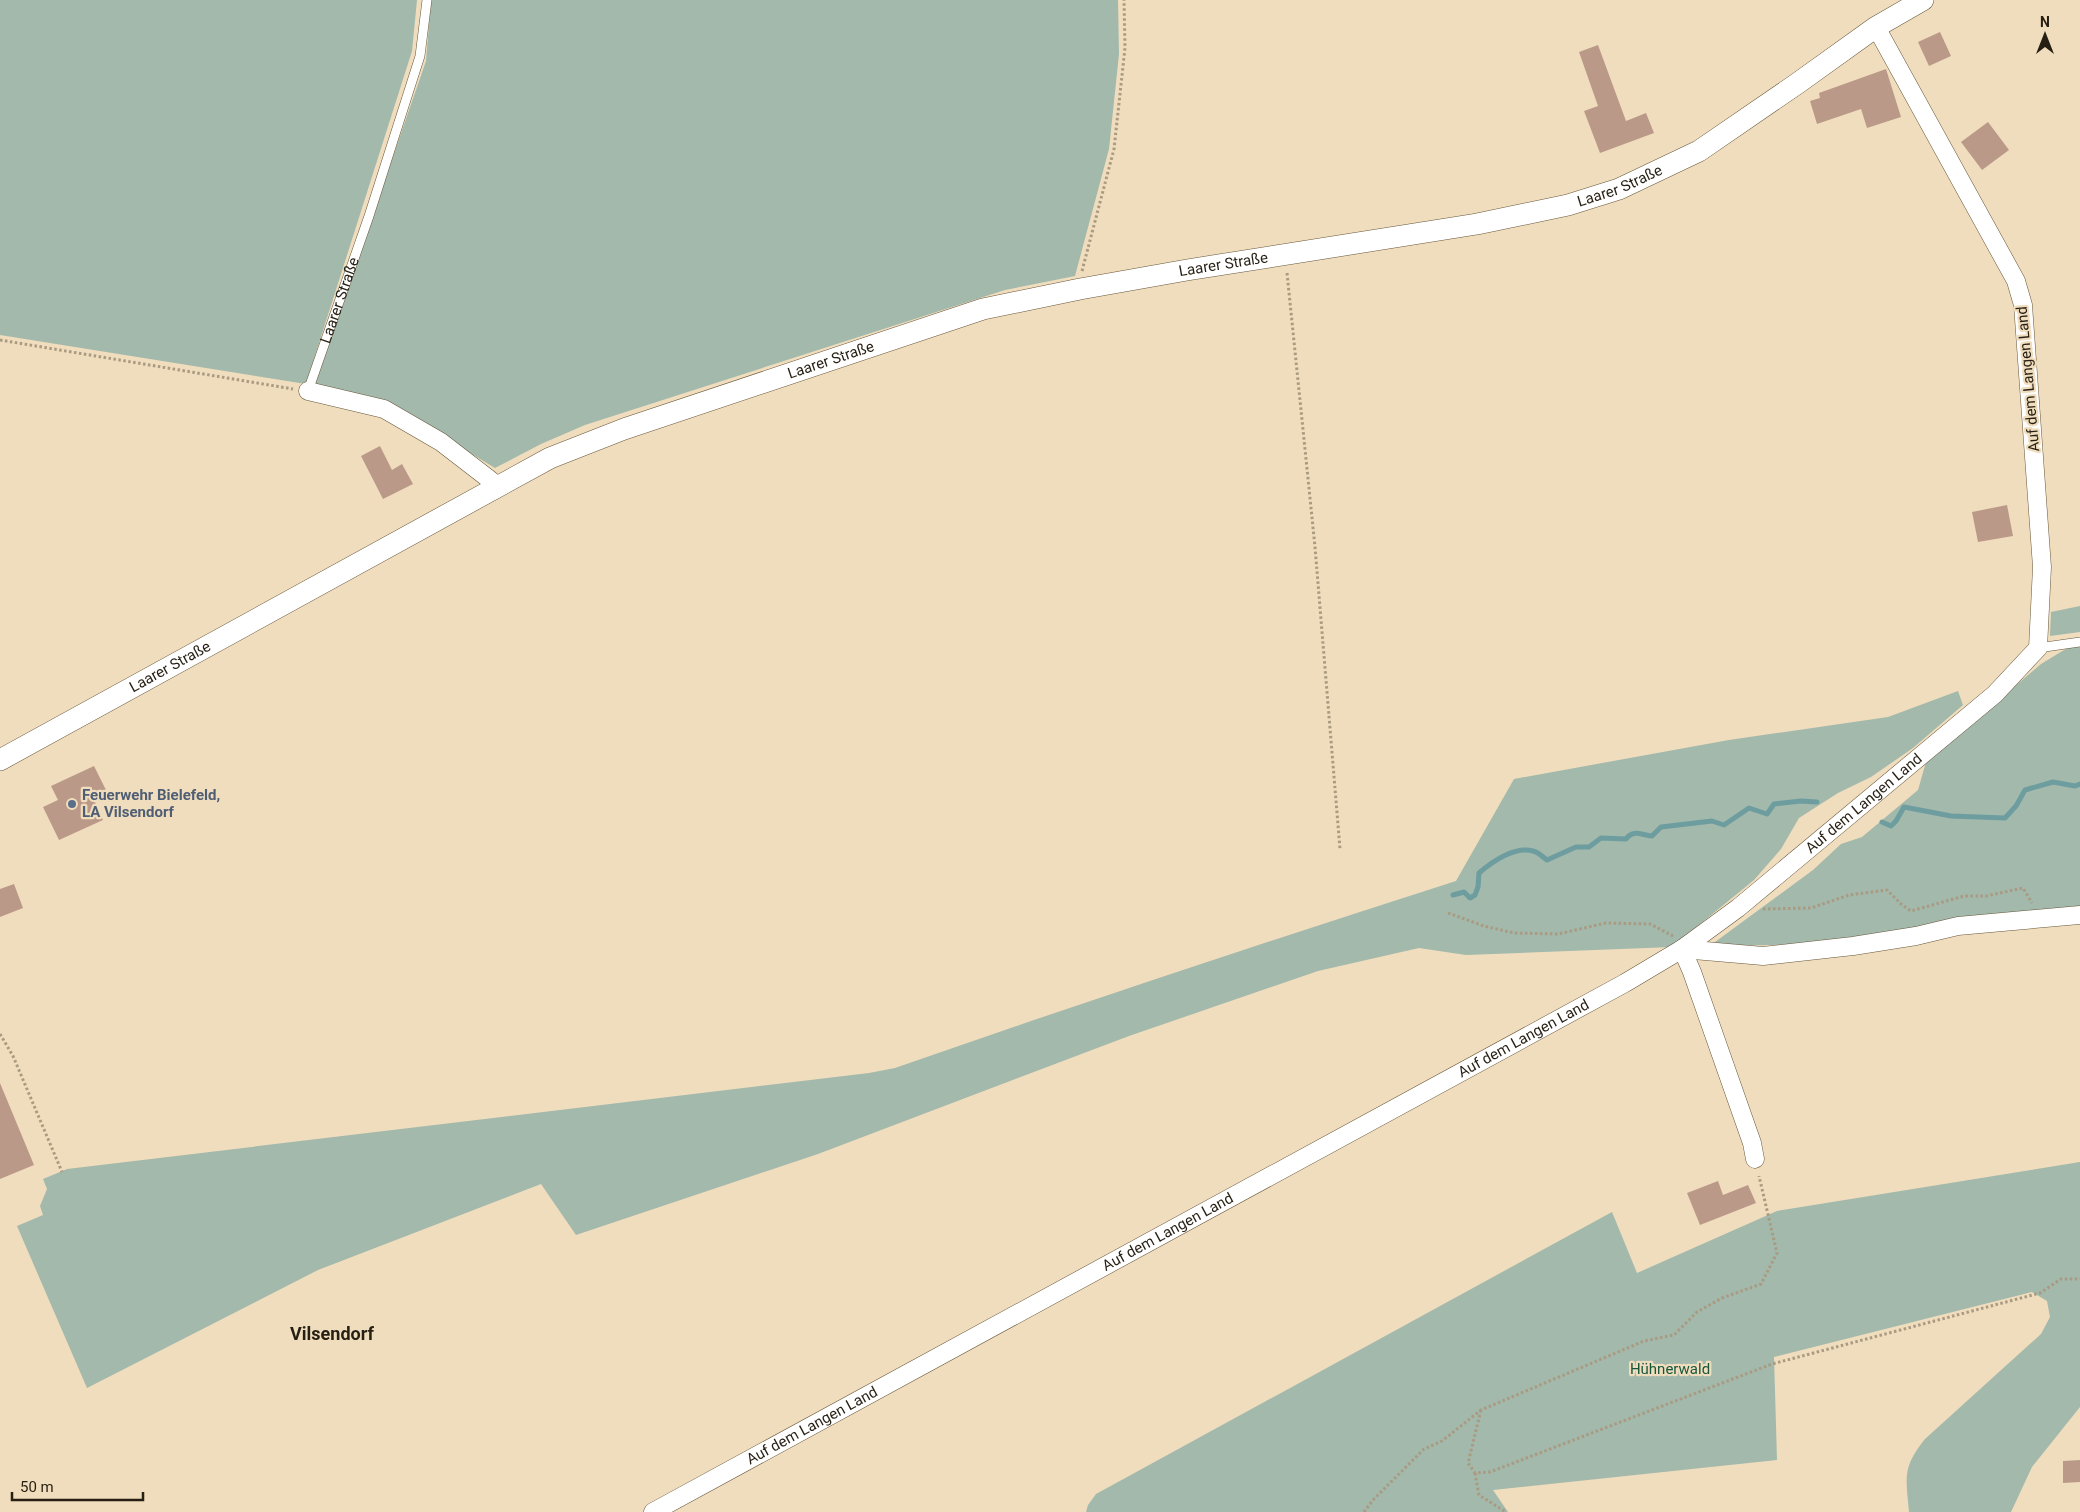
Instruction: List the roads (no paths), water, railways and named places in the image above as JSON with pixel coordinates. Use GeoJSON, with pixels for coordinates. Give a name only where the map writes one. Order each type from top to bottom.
{"type":"FeatureCollection","features":[{"type":"Feature","properties":{"kind":"street","name":"Laarer Straße"},"geometry":{"type":"LineString","coordinates":[[0,760],[550,458],[634,426],[982,310],[1080,289],[1477,224],[1568,205],[1619,188],[1699,151],[1876,27],[1923,0]]}},
{"type":"Feature","properties":{"kind":"street","name":"Auf dem Langen Land"},"geometry":{"type":"LineString","coordinates":[[653,1512],[1608,992],[1688,944],[1738,908],[1995,694],[2038,648],[2042,567],[2023,305],[2016,281],[1876,27]]}},
{"type":"Feature","properties":{"kind":"street"},"geometry":{"type":"LineString","coordinates":[[308,391],[384,409],[441,442],[498,486]]}},
{"type":"Feature","properties":{"kind":"street"},"geometry":{"type":"LineString","coordinates":[[1754,1159],[1752,1142],[1692,972],[1688,944],[1763,956],[1853,946],[1916,936],[1958,926],[2036,917],[2080,915]]}},
{"type":"Feature","properties":{"kind":"lane","name":"Laarer Straße"},"geometry":{"type":"LineString","coordinates":[[308,391],[369,216],[420,56],[428,0]]}},
{"type":"Feature","properties":{"kind":"lane"},"geometry":{"type":"LineString","coordinates":[[2038,648],[2080,642]]}},
{"type":"Feature","properties":{"kind":"waterway"},"geometry":{"type":"LineString","coordinates":[[1882,822],[1891,826],[1904,807],[1951,816],[2005,818],[2016,806],[2025,790],[2053,782],[2075,786],[2080,784]]}},
{"type":"Feature","properties":{"kind":"waterway"},"geometry":{"type":"LineString","coordinates":[[1453,895],[1464,892],[1470,898],[1475,895],[1478,887],[1479,873],[1504,856],[1518,851],[1535,852],[1547,860],[1576,847],[1589,847],[1601,838],[1626,839],[1634,833],[1652,836],[1661,827],[1712,821],[1724,825],[1749,808],[1767,814],[1774,804],[1801,801],[1817,802]]}},
{"type":"Feature","properties":{"kind":"place","name":"Feuerwehr Bielefeld, LA Vilsendorf"},"geometry":{"type":"Point","coordinates":[72,804]}},
{"type":"Feature","properties":{"kind":"district","name":"Vilsendorf"},"geometry":{"type":"Point","coordinates":[332,1333]}},
{"type":"Feature","properties":{"kind":"park label","name":"Hühnerwald"},"geometry":{"type":"Point","coordinates":[1670,1369]}}]}
